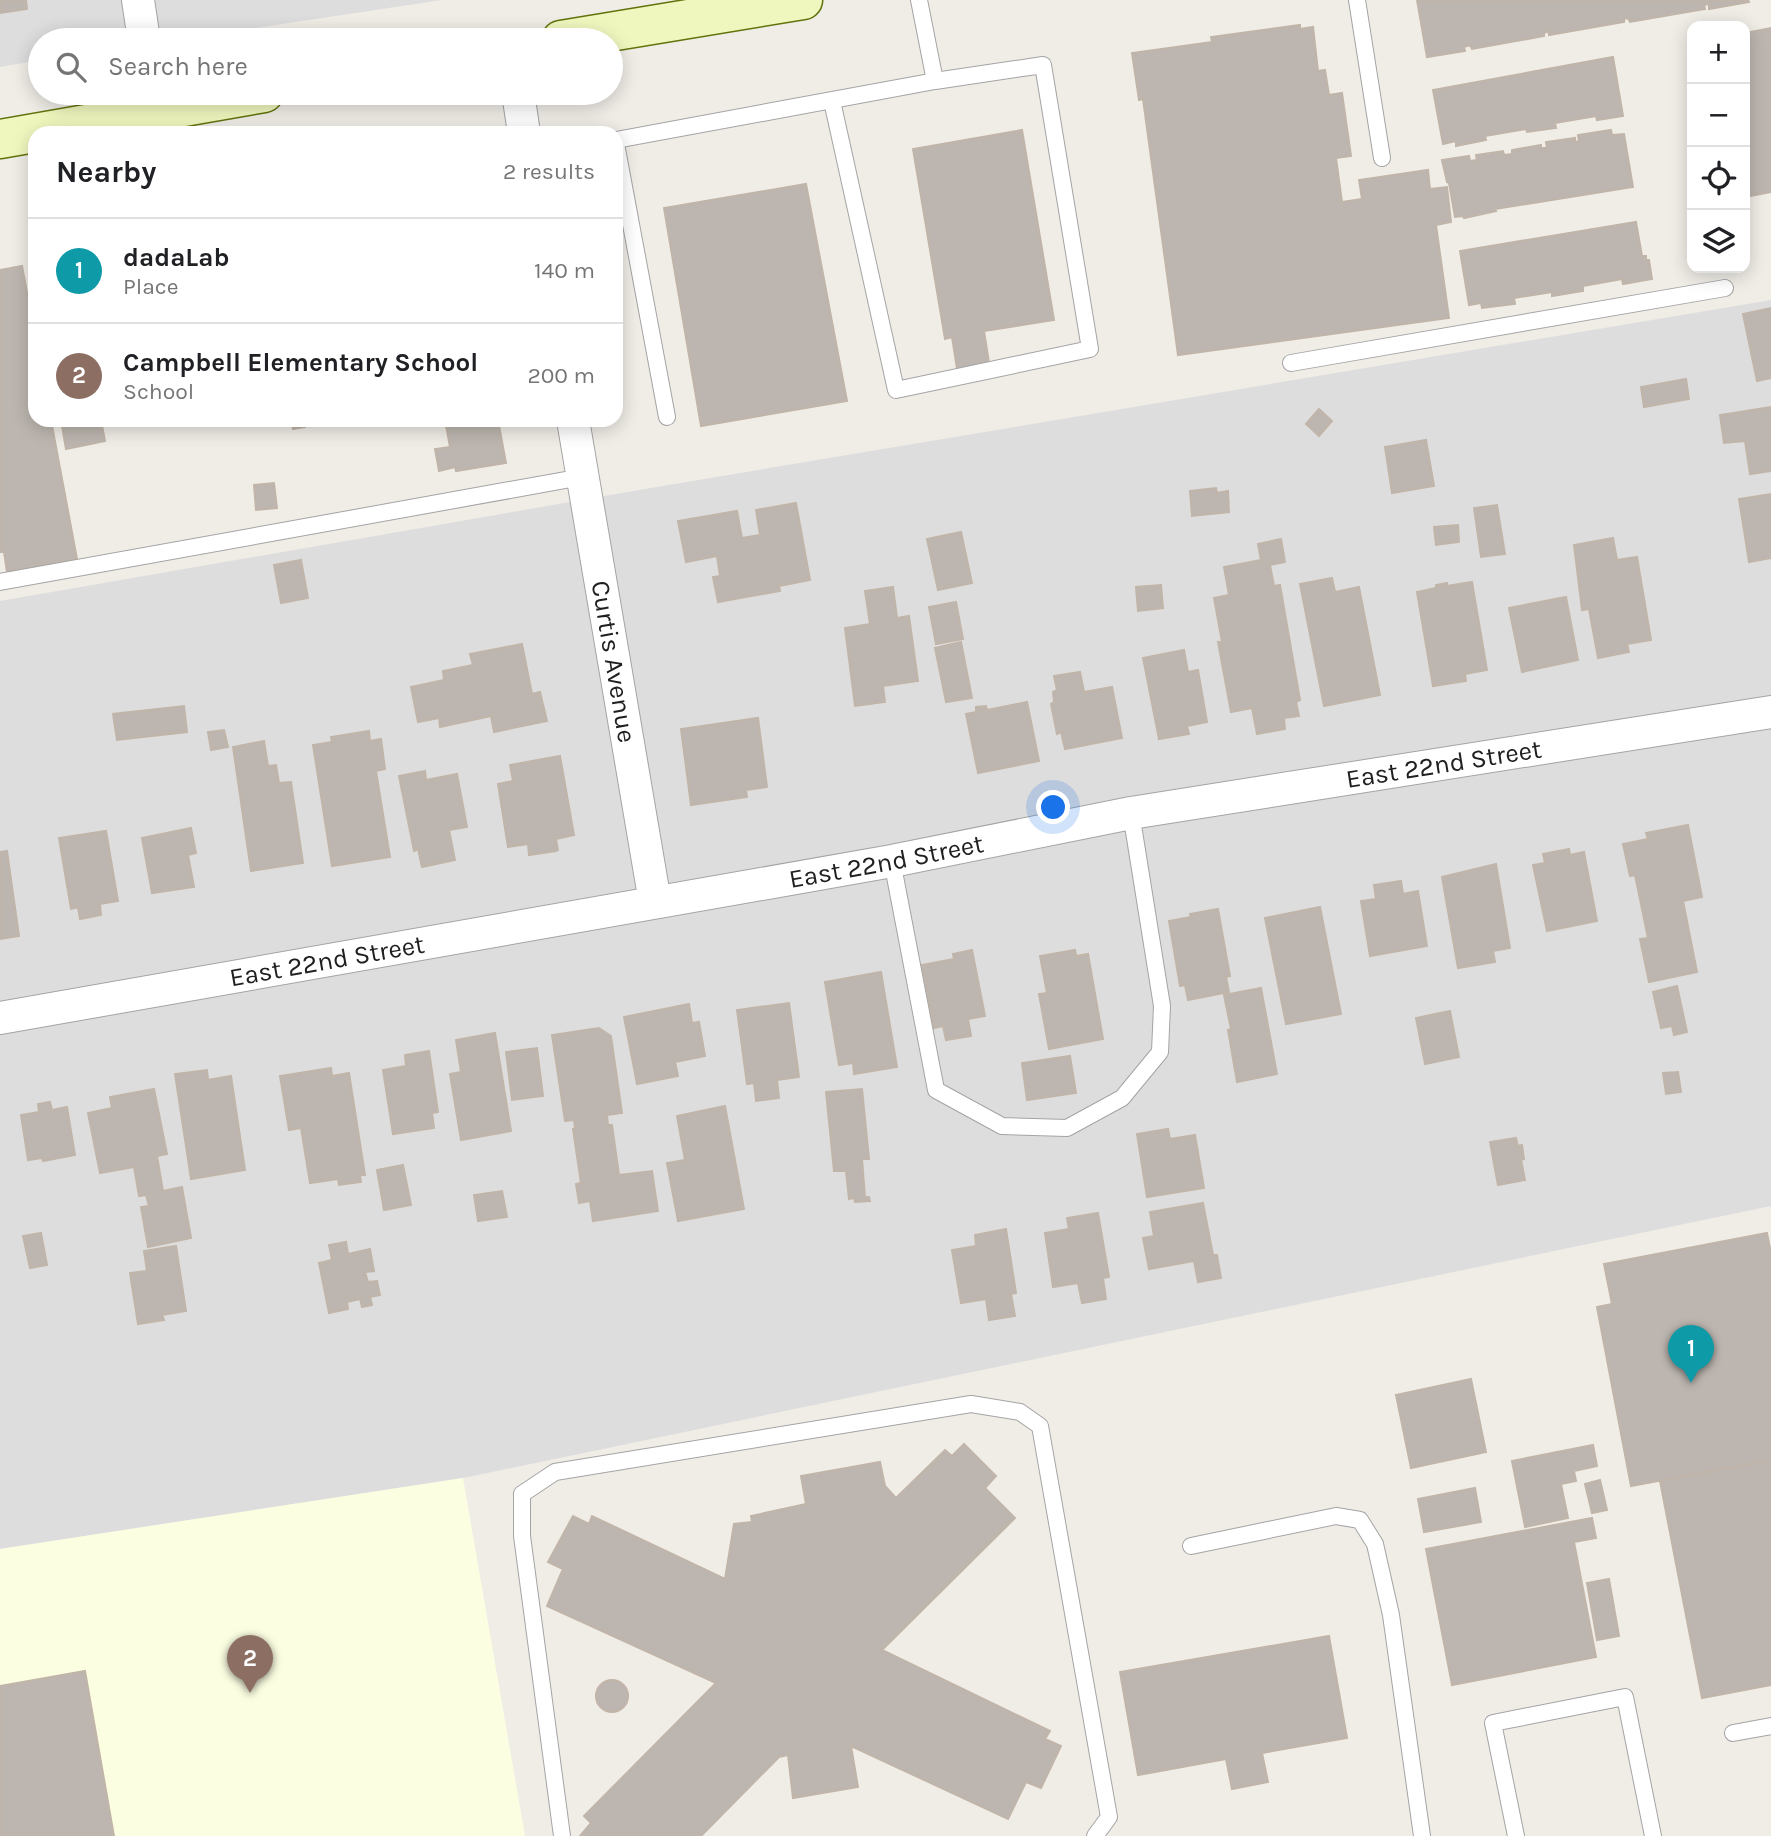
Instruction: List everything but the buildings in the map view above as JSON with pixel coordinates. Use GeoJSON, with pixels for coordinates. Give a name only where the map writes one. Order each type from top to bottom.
{"type":"FeatureCollection","features":[{"type":"Feature","properties":{"kind":"main road"},"geometry":{"type":"LineString","coordinates":[[616,28],[709,8],[803,0]]}},
{"type":"Feature","properties":{"kind":"main road"},"geometry":{"type":"LineString","coordinates":[[55,126],[144,105]]}},
{"type":"Feature","properties":{"kind":"main road"},"geometry":{"type":"LineString","coordinates":[[0,139],[28,132]]}},
{"type":"Feature","properties":{"kind":"street"},"geometry":{"type":"LineString","coordinates":[[138,0],[142,28]]}},
{"type":"Feature","properties":{"kind":"street"},"geometry":{"type":"LineString","coordinates":[[520,105],[523,126]]}},
{"type":"Feature","properties":{"kind":"street","name":"Curtis Avenue"},"geometry":{"type":"LineString","coordinates":[[574,427],[655,902]]}},
{"type":"Feature","properties":{"kind":"street","name":"East 22nd Street"},"geometry":{"type":"LineString","coordinates":[[0,1018],[892,861],[1131,813],[1771,712]]}},
{"type":"Feature","properties":{"kind":"lane"},"geometry":{"type":"LineString","coordinates":[[919,0],[935,81]]}},
{"type":"Feature","properties":{"kind":"lane"},"geometry":{"type":"LineString","coordinates":[[1357,0],[1382,158]]}},
{"type":"Feature","properties":{"kind":"lane"},"geometry":{"type":"LineString","coordinates":[[623,141],[935,81],[1043,65],[1090,349],[895,390],[832,101]]}},
{"type":"Feature","properties":{"kind":"lane"},"geometry":{"type":"LineString","coordinates":[[623,180],[667,417]]}},
{"type":"Feature","properties":{"kind":"lane"},"geometry":{"type":"LineString","coordinates":[[1291,363],[1725,288]]}},
{"type":"Feature","properties":{"kind":"lane"},"geometry":{"type":"LineString","coordinates":[[0,582],[582,477]]}},
{"type":"Feature","properties":{"kind":"lane"},"geometry":{"type":"LineString","coordinates":[[892,861],[936,1090],[1002,1126],[1067,1128],[1122,1098],[1160,1052],[1162,1006],[1131,813]]}},
{"type":"Feature","properties":{"kind":"lane"},"geometry":{"type":"LineString","coordinates":[[562,1836],[522,1536],[522,1494],[555,1472],[971,1404],[1020,1412],[1041,1426],[1109,1817],[1095,1836]]}},
{"type":"Feature","properties":{"kind":"lane"},"geometry":{"type":"LineString","coordinates":[[1191,1546],[1336,1516],[1360,1520],[1375,1544],[1391,1615],[1422,1836]]}},
{"type":"Feature","properties":{"kind":"lane"},"geometry":{"type":"LineString","coordinates":[[1516,1836],[1493,1723],[1625,1697],[1653,1836]]}},
{"type":"Feature","properties":{"kind":"lane"},"geometry":{"type":"LineString","coordinates":[[1733,1732],[1771,1726]]}},
{"type":"Feature","properties":{"kind":"shaded area"},"geometry":{"type":"Polygon","coordinates":[[[0,0],[442,0],[255,28],[28,28],[28,62],[0,67],[0,0]]]}},
{"type":"Feature","properties":{"kind":"shaded area"},"geometry":{"type":"Polygon","coordinates":[[[1771,300],[1771,1206],[463,1478],[0,1549],[0,601],[639,490],[1771,300]]]}},
{"type":"Feature","properties":{"kind":"shaded area"},"geometry":{"type":"Polygon","coordinates":[[[463,1478],[525,1836],[0,1836],[0,1549],[463,1478]]]}},
{"type":"Feature","properties":{"kind":"place","name":"dadaLab"},"geometry":{"type":"Point","coordinates":[1691,1383]}},
{"type":"Feature","properties":{"kind":"place","name":"Campbell Elementary School"},"geometry":{"type":"Point","coordinates":[250,1693]}}]}
